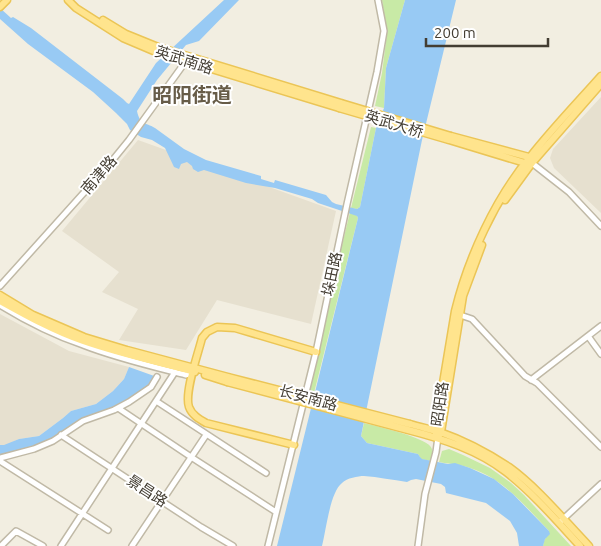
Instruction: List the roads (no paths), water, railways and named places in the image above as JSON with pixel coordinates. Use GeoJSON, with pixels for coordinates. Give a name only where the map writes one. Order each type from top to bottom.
{"type":"FeatureCollection","features":[{"type":"Feature","properties":{"kind":"main road"},"geometry":{"type":"LineString","coordinates":[[0,7],[7,0]]}},
{"type":"Feature","properties":{"kind":"main road","name":"英武南路"},"geometry":{"type":"LineString","coordinates":[[68,0],[76,8],[123,38],[340,105]]}},
{"type":"Feature","properties":{"kind":"main road","name":"英武南路"},"geometry":{"type":"LineString","coordinates":[[73,0],[78,5],[126,34],[157,49]]}},
{"type":"Feature","properties":{"kind":"main road","name":"昭阳路"},"geometry":{"type":"LineString","coordinates":[[438,433],[455,311],[469,266],[484,232],[505,192],[528,161],[601,76]]}},
{"type":"Feature","properties":{"kind":"main road","name":"昭阳路"},"geometry":{"type":"LineString","coordinates":[[438,433],[463,296],[486,234],[528,161],[601,84]]}},
{"type":"Feature","properties":{"kind":"main road","name":"英武大桥"},"geometry":{"type":"LineString","coordinates":[[340,105],[528,161]]}},
{"type":"Feature","properties":{"kind":"main road","name":"长安南路"},"geometry":{"type":"LineString","coordinates":[[0,295],[33,315],[84,337],[194,370]]}},
{"type":"Feature","properties":{"kind":"main road","name":"长安南路"},"geometry":{"type":"LineString","coordinates":[[0,301],[59,332],[108,349],[438,433],[506,472],[589,546]]}},
{"type":"Feature","properties":{"kind":"main road"},"geometry":{"type":"LineString","coordinates":[[294,445],[196,418],[189,409],[188,391],[202,338],[207,332],[217,327],[235,328],[316,352]]}},
{"type":"Feature","properties":{"kind":"main road","name":"长安南路"},"geometry":{"type":"LineString","coordinates":[[561,521],[580,546]]}},
{"type":"Feature","properties":{"kind":"street","name":"垛田路"},"geometry":{"type":"LineString","coordinates":[[268,546],[316,352],[377,72],[384,31],[378,0]]}},
{"type":"Feature","properties":{"kind":"street","name":"南津路"},"geometry":{"type":"LineString","coordinates":[[0,286],[129,140],[183,58]]}},
{"type":"Feature","properties":{"kind":"street"},"geometry":{"type":"LineString","coordinates":[[528,161],[569,192],[601,226]]}},
{"type":"Feature","properties":{"kind":"street"},"geometry":{"type":"LineString","coordinates":[[0,305],[29,322],[81,345],[107,354],[186,375],[194,370]]}},
{"type":"Feature","properties":{"kind":"street"},"geometry":{"type":"LineString","coordinates":[[460,315],[472,319],[526,376],[537,383],[601,447]]}},
{"type":"Feature","properties":{"kind":"street"},"geometry":{"type":"LineString","coordinates":[[531,380],[601,326]]}},
{"type":"Feature","properties":{"kind":"street"},"geometry":{"type":"LineString","coordinates":[[588,336],[601,354]]}},
{"type":"Feature","properties":{"kind":"street"},"geometry":{"type":"LineString","coordinates":[[61,546],[175,372]]}},
{"type":"Feature","properties":{"kind":"street"},"geometry":{"type":"LineString","coordinates":[[0,460],[53,441],[83,421],[118,408],[151,387],[157,378]]}},
{"type":"Feature","properties":{"kind":"street"},"geometry":{"type":"LineString","coordinates":[[156,401],[266,473]]}},
{"type":"Feature","properties":{"kind":"street"},"geometry":{"type":"LineString","coordinates":[[118,408],[276,512]]}},
{"type":"Feature","properties":{"kind":"street"},"geometry":{"type":"LineString","coordinates":[[418,546],[425,494],[436,452],[438,433]]}},
{"type":"Feature","properties":{"kind":"street","name":"景昌路"},"geometry":{"type":"LineString","coordinates":[[61,435],[233,546]]}},
{"type":"Feature","properties":{"kind":"street"},"geometry":{"type":"LineString","coordinates":[[132,546],[206,435]]}},
{"type":"Feature","properties":{"kind":"street"},"geometry":{"type":"LineString","coordinates":[[0,460],[108,530]]}},
{"type":"Feature","properties":{"kind":"street"},"geometry":{"type":"LineString","coordinates":[[561,521],[601,484]]}},
{"type":"Feature","properties":{"kind":"street"},"geometry":{"type":"LineString","coordinates":[[1,546],[16,530],[43,546]]}},
{"type":"Feature","properties":{"kind":"water"},"geometry":{"type":"Polygon","coordinates":[[[224,0],[239,0],[199,41],[186,45],[157,80],[137,111],[140,119],[184,149],[206,160],[261,176],[261,179],[274,183],[275,180],[326,195],[336,204],[357,209],[360,207],[376,128],[384,108],[386,68],[405,0],[456,0],[422,140],[361,436],[367,443],[418,454],[422,459],[448,464],[455,463],[494,479],[513,494],[549,531],[550,534],[545,539],[543,546],[519,546],[517,533],[510,521],[486,503],[446,493],[445,487],[441,484],[416,479],[407,482],[364,476],[347,480],[338,488],[331,503],[322,546],[277,546],[357,216],[318,203],[312,199],[275,188],[246,183],[204,170],[198,172],[187,162],[181,164],[179,169],[174,167],[165,148],[130,130],[127,124],[93,92],[28,44],[0,19],[0,8],[11,18],[13,17],[31,28],[129,104],[156,63],[224,0]]]}},
{"type":"Feature","properties":{"kind":"water"},"geometry":{"type":"Polygon","coordinates":[[[129,367],[157,377],[151,387],[129,402],[83,421],[53,441],[0,458],[0,445],[19,439],[39,436],[71,411],[96,404],[113,391],[124,379],[129,367]]]}},
{"type":"Feature","properties":{"kind":"district","name":"昭阳街道"},"geometry":{"type":"Point","coordinates":[192,95]}}]}
